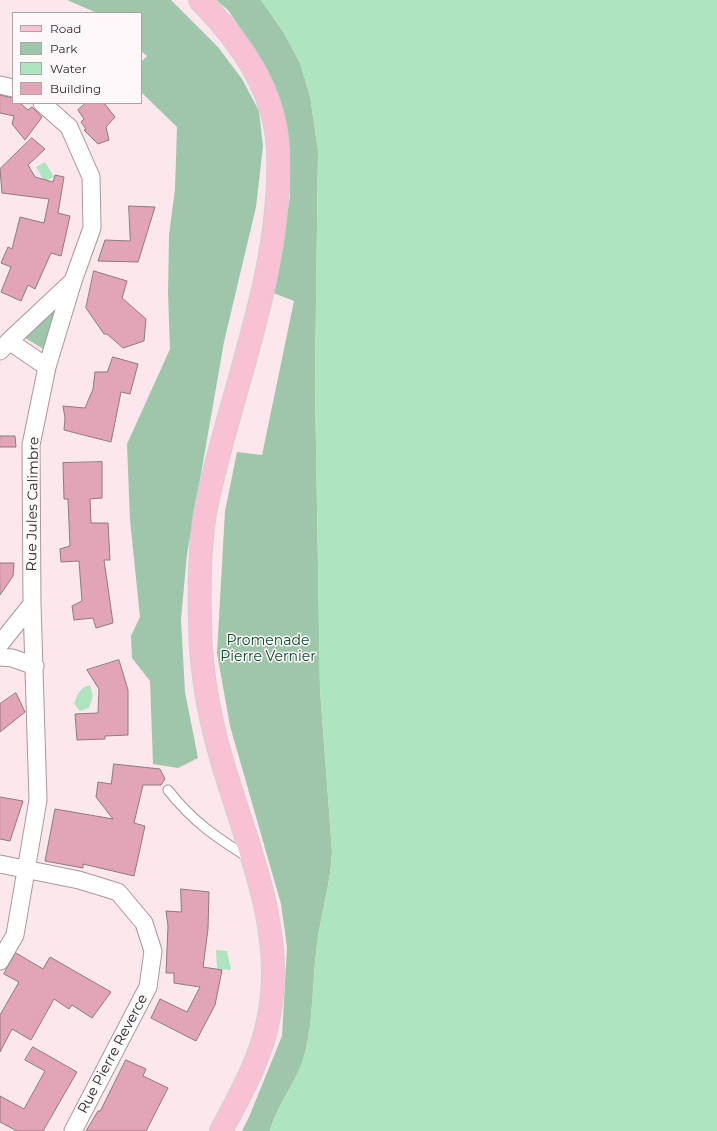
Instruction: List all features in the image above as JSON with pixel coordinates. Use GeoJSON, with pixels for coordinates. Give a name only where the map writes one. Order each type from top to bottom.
{"type":"FeatureCollection","features":[{"type":"Feature","properties":{"kind":"main road"},"geometry":{"type":"LineString","coordinates":[[200,1],[237,43],[260,78],[272,112],[278,147],[273,243],[244,368],[223,439],[206,506],[202,545],[200,622],[203,672],[217,743],[255,862],[266,908],[272,947],[272,979],[269,1016],[259,1051],[243,1088],[221,1131]]}},
{"type":"Feature","properties":{"kind":"street"},"geometry":{"type":"LineString","coordinates":[[0,85],[12,88]]}},
{"type":"Feature","properties":{"kind":"street","name":"Rue Jules Calimbre"},"geometry":{"type":"LineString","coordinates":[[0,961],[15,935],[38,800],[32,604],[31,445],[47,367],[73,281],[92,228],[91,177],[69,127],[43,104]]}},
{"type":"Feature","properties":{"kind":"street"},"geometry":{"type":"LineString","coordinates":[[47,367],[4,346],[73,281]]}},
{"type":"Feature","properties":{"kind":"street"},"geometry":{"type":"LineString","coordinates":[[0,644],[32,604]]}},
{"type":"Feature","properties":{"kind":"street"},"geometry":{"type":"LineString","coordinates":[[0,657],[12,658],[34,666]]}},
{"type":"Feature","properties":{"kind":"street","name":"Rue Pierre Reverce"},"geometry":{"type":"LineString","coordinates":[[0,864],[79,880],[118,892],[144,923],[153,952],[148,987],[73,1131]]}},
{"type":"Feature","properties":{"kind":"lane"},"geometry":{"type":"LineString","coordinates":[[168,790],[184,811],[208,832],[255,862]]}},
{"type":"Feature","properties":{"kind":"green space"},"geometry":{"type":"Polygon","coordinates":[[[67,0],[171,0],[218,47],[242,79],[259,111],[263,146],[256,207],[224,342],[187,554],[181,619],[185,692],[198,758],[178,768],[153,764],[150,681],[132,658],[131,636],[140,617],[130,520],[127,444],[170,349],[168,293],[169,235],[175,189],[177,127],[142,93],[142,61],[147,56],[142,52],[142,12],[95,12],[67,0]]]}},
{"type":"Feature","properties":{"kind":"green space","name":"Promenade Pierre Vernier"},"geometry":{"type":"Polygon","coordinates":[[[216,0],[261,0],[284,33],[300,63],[310,96],[318,150],[315,383],[320,689],[332,851],[330,875],[315,958],[310,1026],[305,1053],[298,1073],[277,1111],[270,1131],[242,1131],[282,1036],[287,947],[281,904],[230,726],[217,653],[225,511],[237,452],[262,455],[294,301],[273,293],[290,197],[289,172],[279,99],[262,61],[228,10],[216,0]]]}},
{"type":"Feature","properties":{"kind":"green space"},"geometry":{"type":"Polygon","coordinates":[[[56,303],[45,350],[22,336],[56,303]]]}},
{"type":"Feature","properties":{"kind":"water"},"geometry":{"type":"Polygon","coordinates":[[[261,0],[717,0],[717,1131],[270,1131],[277,1111],[298,1073],[305,1053],[310,1026],[315,958],[330,875],[332,852],[320,689],[315,383],[318,150],[310,96],[300,63],[284,33],[261,0]]]}},
{"type":"Feature","properties":{"kind":"water"},"geometry":{"type":"Polygon","coordinates":[[[45,162],[54,177],[44,181],[36,167],[45,162]]]}},
{"type":"Feature","properties":{"kind":"water"},"geometry":{"type":"Polygon","coordinates":[[[90,685],[93,696],[89,708],[80,711],[74,704],[75,701],[81,690],[90,685]]]}},
{"type":"Feature","properties":{"kind":"water"},"geometry":{"type":"Polygon","coordinates":[[[216,950],[227,951],[231,970],[217,969],[216,950]]]}},
{"type":"Feature","properties":{"kind":"building"},"geometry":{"type":"Polygon","coordinates":[[[0,95],[12,98],[12,104],[21,104],[28,110],[32,107],[42,117],[25,140],[12,124],[14,116],[0,113],[0,95]]]}},
{"type":"Feature","properties":{"kind":"building"},"geometry":{"type":"Polygon","coordinates":[[[85,104],[105,104],[115,117],[106,127],[109,140],[98,144],[84,130],[86,129],[81,122],[84,119],[78,110],[85,104]]]}},
{"type":"Feature","properties":{"kind":"building"},"geometry":{"type":"Polygon","coordinates":[[[32,138],[45,149],[28,165],[35,177],[53,182],[55,175],[64,177],[58,213],[70,216],[61,256],[51,253],[35,289],[28,285],[21,301],[1,292],[11,267],[1,263],[8,247],[12,249],[20,217],[44,223],[49,199],[2,193],[0,169],[32,138]]]}},
{"type":"Feature","properties":{"kind":"building"},"geometry":{"type":"Polygon","coordinates":[[[129,206],[155,207],[138,262],[98,261],[105,240],[130,241],[129,206]]]}},
{"type":"Feature","properties":{"kind":"building"},"geometry":{"type":"Polygon","coordinates":[[[94,271],[127,281],[122,298],[146,319],[144,341],[123,348],[107,334],[104,334],[86,308],[94,271]]]}},
{"type":"Feature","properties":{"kind":"building"},"geometry":{"type":"Polygon","coordinates":[[[113,357],[138,364],[130,394],[121,392],[111,442],[64,430],[65,418],[63,406],[85,408],[93,389],[95,372],[107,372],[113,357]]]}},
{"type":"Feature","properties":{"kind":"building"},"geometry":{"type":"Polygon","coordinates":[[[0,436],[15,436],[16,447],[0,447],[0,436]]]}},
{"type":"Feature","properties":{"kind":"building"},"geometry":{"type":"Polygon","coordinates":[[[102,462],[102,498],[90,499],[91,523],[108,523],[110,560],[104,560],[113,623],[96,628],[93,618],[74,620],[72,606],[82,601],[79,561],[61,562],[60,549],[70,546],[68,499],[64,499],[63,463],[102,462]]]}},
{"type":"Feature","properties":{"kind":"building"},"geometry":{"type":"Polygon","coordinates":[[[0,563],[14,563],[13,576],[0,595],[0,563]]]}},
{"type":"Feature","properties":{"kind":"building"},"geometry":{"type":"Polygon","coordinates":[[[119,660],[128,690],[128,735],[105,736],[105,739],[77,740],[75,714],[98,713],[99,689],[87,670],[119,660]]]}},
{"type":"Feature","properties":{"kind":"building"},"geometry":{"type":"Polygon","coordinates":[[[16,693],[25,712],[0,732],[0,704],[16,693]]]}},
{"type":"Feature","properties":{"kind":"building"},"geometry":{"type":"Polygon","coordinates":[[[114,764],[160,769],[165,779],[161,785],[143,785],[134,823],[145,826],[134,876],[83,864],[83,868],[45,861],[55,809],[113,819],[96,797],[98,782],[111,784],[114,764]]]}},
{"type":"Feature","properties":{"kind":"building"},"geometry":{"type":"Polygon","coordinates":[[[0,797],[23,801],[10,841],[0,839],[0,797]]]}},
{"type":"Feature","properties":{"kind":"building"},"geometry":{"type":"Polygon","coordinates":[[[181,889],[209,892],[208,929],[203,967],[222,970],[215,1005],[196,1041],[151,1018],[160,999],[187,1012],[200,987],[174,983],[174,973],[166,973],[168,926],[166,911],[181,912],[181,889]]]}},
{"type":"Feature","properties":{"kind":"building"},"geometry":{"type":"Polygon","coordinates":[[[16,953],[43,969],[50,957],[111,992],[92,1018],[72,1005],[69,1009],[54,999],[31,1040],[12,1029],[0,1052],[0,1015],[19,982],[4,974],[16,953]]]}},
{"type":"Feature","properties":{"kind":"building"},"geometry":{"type":"Polygon","coordinates":[[[33,1047],[77,1072],[43,1131],[17,1131],[0,1122],[0,1096],[24,1109],[45,1071],[25,1060],[33,1047]]]}},
{"type":"Feature","properties":{"kind":"building"},"geometry":{"type":"Polygon","coordinates":[[[126,1060],[146,1069],[143,1076],[168,1088],[146,1131],[86,1131],[98,1111],[100,1111],[126,1060]]]}}]}
